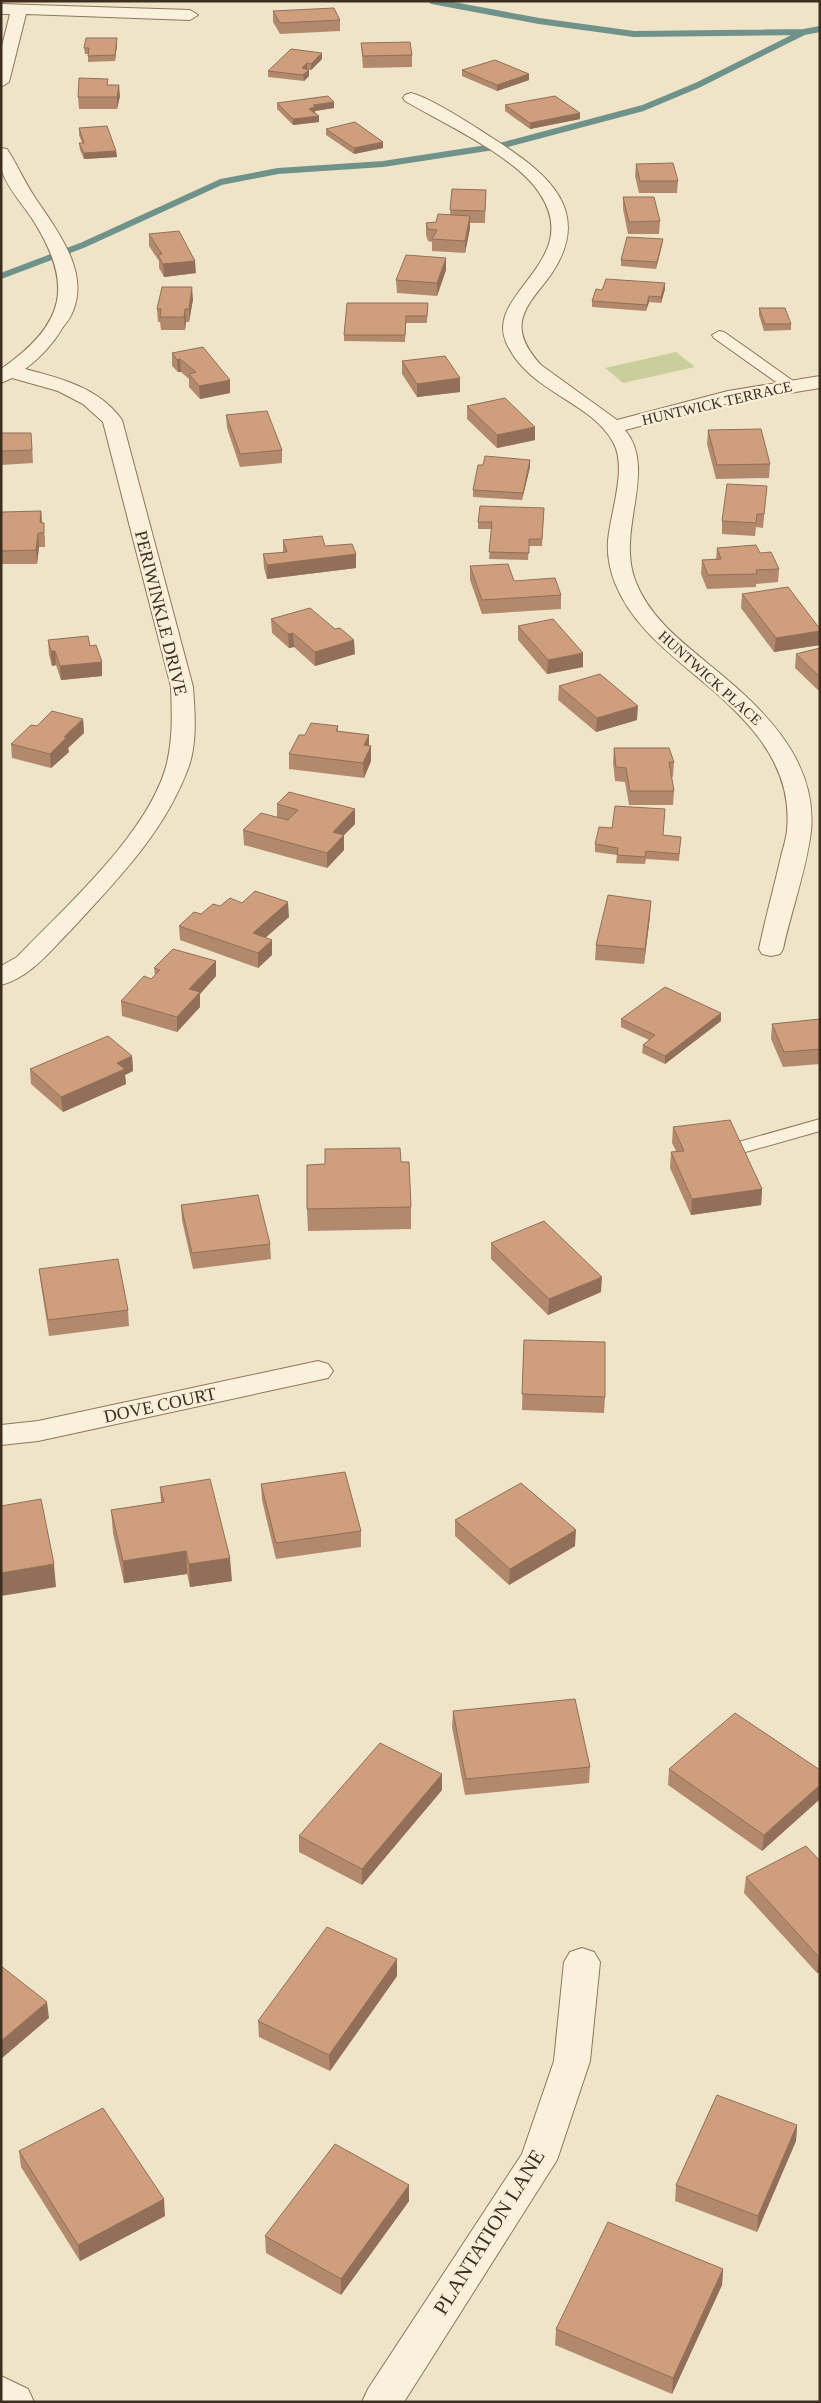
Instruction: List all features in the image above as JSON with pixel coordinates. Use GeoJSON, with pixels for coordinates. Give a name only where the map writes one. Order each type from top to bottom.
{"type":"FeatureCollection","features":[{"type":"Feature","properties":{"kind":"street"},"geometry":{"type":"LineString","coordinates":[[1,10],[190,15]]}},
{"type":"Feature","properties":{"kind":"street"},"geometry":{"type":"LineString","coordinates":[[1,82],[19,10]]}},
{"type":"Feature","properties":{"kind":"street","name":"HUNTWICK PLACE"},"geometry":{"type":"LineString","coordinates":[[411,98],[517,162],[537,178],[550,194],[560,218],[560,245],[549,267],[517,308],[512,322],[513,336],[520,353],[535,370],[599,414],[614,427],[625,442],[629,457],[618,545],[620,568],[630,592],[642,613],[662,637],[739,701],[762,723],[781,749],[794,778],[799,804],[799,830],[771,949]]}},
{"type":"Feature","properties":{"kind":"street"},"geometry":{"type":"LineString","coordinates":[[1,153],[8,169],[61,252],[70,279],[68,302],[57,326],[38,349],[5,375]]}},
{"type":"Feature","properties":{"kind":"street","name":"PERIWINKLE DRIVE"},"geometry":{"type":"LineString","coordinates":[[1,977],[26,962],[116,868],[140,839],[164,798],[178,764],[184,724],[182,687],[112,420],[98,405],[74,390],[40,378],[5,375]]}},
{"type":"Feature","properties":{"kind":"street","name":"HUNTWICK TERRACE"},"geometry":{"type":"LineString","coordinates":[[614,427],[728,397],[820,382]]}},
{"type":"Feature","properties":{"kind":"street","name":"DOVE COURT"},"geometry":{"type":"LineString","coordinates":[[1,1435],[38,1431],[318,1371]]}},
{"type":"Feature","properties":{"kind":"street","name":"PLANTATION LANE"},"geometry":{"type":"LineString","coordinates":[[382,2402],[538,2160],[572,2061],[582,1962]]}},
{"type":"Feature","properties":{"kind":"street"},"geometry":{"type":"LineString","coordinates":[[1,2394],[14,2402]]}},
{"type":"Feature","properties":{"kind":"lane"},"geometry":{"type":"LineString","coordinates":[[719,335],[791,386]]}},
{"type":"Feature","properties":{"kind":"lane"},"geometry":{"type":"LineString","coordinates":[[735,1149],[820,1125]]}},
{"type":"Feature","properties":{"kind":"green space"},"geometry":{"type":"Polygon","coordinates":[[[676,352],[695,367],[623,383],[605,368],[676,352]]]}},
{"type":"Feature","properties":{"kind":"building"},"geometry":{"type":"Polygon","coordinates":[[[334,8],[340,20],[280,23],[273,11],[334,8]]]}},
{"type":"Feature","properties":{"kind":"building"},"geometry":{"type":"Polygon","coordinates":[[[86,38],[117,38],[115,55],[88,56],[89,48],[84,48],[86,38]]]}},
{"type":"Feature","properties":{"kind":"building"},"geometry":{"type":"Polygon","coordinates":[[[410,42],[412,55],[363,56],[361,43],[410,42]]]}},
{"type":"Feature","properties":{"kind":"building"},"geometry":{"type":"Polygon","coordinates":[[[291,49],[322,53],[311,64],[307,63],[302,68],[309,70],[303,75],[268,71],[291,49]]]}},
{"type":"Feature","properties":{"kind":"building"},"geometry":{"type":"Polygon","coordinates":[[[495,60],[529,74],[497,85],[462,70],[495,60]]]}},
{"type":"Feature","properties":{"kind":"building"},"geometry":{"type":"Polygon","coordinates":[[[79,78],[108,79],[107,85],[119,85],[117,97],[78,97],[79,78]]]}},
{"type":"Feature","properties":{"kind":"building"},"geometry":{"type":"Polygon","coordinates":[[[328,96],[334,102],[313,105],[315,107],[309,109],[319,116],[293,119],[277,103],[328,96]]]}},
{"type":"Feature","properties":{"kind":"building"},"geometry":{"type":"Polygon","coordinates":[[[555,96],[580,113],[530,123],[505,105],[555,96]]]}},
{"type":"Feature","properties":{"kind":"building"},"geometry":{"type":"Polygon","coordinates":[[[355,122],[383,142],[354,148],[326,129],[355,122]]]}},
{"type":"Feature","properties":{"kind":"building"},"geometry":{"type":"Polygon","coordinates":[[[107,126],[116,151],[84,153],[79,143],[84,143],[79,128],[107,126]]]}},
{"type":"Feature","properties":{"kind":"building"},"geometry":{"type":"Polygon","coordinates":[[[673,163],[678,181],[640,181],[636,164],[673,163]]]}},
{"type":"Feature","properties":{"kind":"building"},"geometry":{"type":"Polygon","coordinates":[[[452,189],[486,190],[485,211],[450,210],[452,189]]]}},
{"type":"Feature","properties":{"kind":"building"},"geometry":{"type":"Polygon","coordinates":[[[623,197],[654,197],[660,221],[629,222],[623,197]]]}},
{"type":"Feature","properties":{"kind":"building"},"geometry":{"type":"Polygon","coordinates":[[[438,214],[470,216],[465,241],[432,239],[437,230],[428,229],[426,223],[436,222],[438,214]]]}},
{"type":"Feature","properties":{"kind":"building"},"geometry":{"type":"Polygon","coordinates":[[[179,231],[195,261],[163,264],[158,255],[162,254],[149,234],[179,231]]]}},
{"type":"Feature","properties":{"kind":"building"},"geometry":{"type":"Polygon","coordinates":[[[627,237],[663,239],[657,262],[621,260],[627,237]]]}},
{"type":"Feature","properties":{"kind":"building"},"geometry":{"type":"Polygon","coordinates":[[[406,255],[446,258],[437,283],[396,280],[406,255]]]}},
{"type":"Feature","properties":{"kind":"building"},"geometry":{"type":"Polygon","coordinates":[[[606,279],[665,283],[661,297],[649,296],[647,305],[592,301],[596,289],[602,290],[606,279]]]}},
{"type":"Feature","properties":{"kind":"building"},"geometry":{"type":"Polygon","coordinates":[[[162,287],[192,287],[189,309],[185,309],[184,317],[160,317],[161,309],[157,309],[162,287]]]}},
{"type":"Feature","properties":{"kind":"building"},"geometry":{"type":"Polygon","coordinates":[[[347,303],[428,303],[427,316],[406,316],[405,335],[344,335],[347,303]]]}},
{"type":"Feature","properties":{"kind":"building"},"geometry":{"type":"Polygon","coordinates":[[[759,308],[785,308],[791,324],[765,324],[759,308]]]}},
{"type":"Feature","properties":{"kind":"building"},"geometry":{"type":"Polygon","coordinates":[[[203,347],[230,380],[199,386],[189,374],[196,372],[180,359],[177,360],[172,353],[203,347]]]}},
{"type":"Feature","properties":{"kind":"building"},"geometry":{"type":"Polygon","coordinates":[[[445,356],[460,378],[417,384],[402,361],[445,356]]]}},
{"type":"Feature","properties":{"kind":"building"},"geometry":{"type":"Polygon","coordinates":[[[505,398],[535,427],[497,435],[467,406],[505,398]]]}},
{"type":"Feature","properties":{"kind":"building"},"geometry":{"type":"Polygon","coordinates":[[[267,411],[282,450],[240,454],[226,415],[267,411]]]}},
{"type":"Feature","properties":{"kind":"building"},"geometry":{"type":"Polygon","coordinates":[[[761,429],[770,464],[717,465],[708,430],[761,429]]]}},
{"type":"Feature","properties":{"kind":"building"},"geometry":{"type":"Polygon","coordinates":[[[1,433],[31,433],[32,450],[1,451],[1,433]]]}},
{"type":"Feature","properties":{"kind":"building"},"geometry":{"type":"Polygon","coordinates":[[[485,456],[530,460],[523,493],[473,490],[478,465],[483,465],[485,456]]]}},
{"type":"Feature","properties":{"kind":"building"},"geometry":{"type":"Polygon","coordinates":[[[727,484],[767,486],[764,514],[757,514],[756,523],[722,521],[727,484]]]}},
{"type":"Feature","properties":{"kind":"building"},"geometry":{"type":"Polygon","coordinates":[[[480,506],[544,508],[542,539],[529,539],[529,553],[489,552],[492,522],[478,522],[480,506]]]}},
{"type":"Feature","properties":{"kind":"building"},"geometry":{"type":"Polygon","coordinates":[[[41,511],[40,522],[44,523],[44,533],[38,533],[36,550],[1,551],[2,512],[41,511]]]}},
{"type":"Feature","properties":{"kind":"building"},"geometry":{"type":"Polygon","coordinates":[[[322,536],[325,546],[352,544],[356,554],[267,565],[263,554],[287,552],[283,540],[322,536]]]}},
{"type":"Feature","properties":{"kind":"building"},"geometry":{"type":"Polygon","coordinates":[[[756,545],[760,553],[771,552],[779,569],[756,570],[757,574],[708,575],[702,560],[721,559],[717,548],[756,545]]]}},
{"type":"Feature","properties":{"kind":"building"},"geometry":{"type":"Polygon","coordinates":[[[508,564],[514,581],[555,578],[561,595],[482,600],[470,566],[508,564]]]}},
{"type":"Feature","properties":{"kind":"building"},"geometry":{"type":"Polygon","coordinates":[[[788,587],[820,631],[776,638],[742,594],[788,587]]]}},
{"type":"Feature","properties":{"kind":"building"},"geometry":{"type":"Polygon","coordinates":[[[310,608],[335,629],[340,628],[354,640],[315,652],[293,633],[288,634],[271,619],[310,608]]]}},
{"type":"Feature","properties":{"kind":"building"},"geometry":{"type":"Polygon","coordinates":[[[553,619],[583,653],[548,660],[518,626],[553,619]]]}},
{"type":"Feature","properties":{"kind":"building"},"geometry":{"type":"Polygon","coordinates":[[[88,636],[90,646],[96,645],[102,662],[60,666],[55,651],[51,651],[48,640],[88,636]]]}},
{"type":"Feature","properties":{"kind":"building"},"geometry":{"type":"Polygon","coordinates":[[[820,648],[820,677],[796,654],[820,648]]]}},
{"type":"Feature","properties":{"kind":"building"},"geometry":{"type":"Polygon","coordinates":[[[600,674],[638,706],[597,718],[559,686],[600,674]]]}},
{"type":"Feature","properties":{"kind":"building"},"geometry":{"type":"Polygon","coordinates":[[[52,711],[83,719],[50,754],[11,744],[31,725],[37,726],[52,711]]]}},
{"type":"Feature","properties":{"kind":"building"},"geometry":{"type":"Polygon","coordinates":[[[311,723],[338,726],[336,731],[369,735],[364,745],[371,746],[363,763],[289,754],[299,735],[305,735],[311,723]]]}},
{"type":"Feature","properties":{"kind":"building"},"geometry":{"type":"Polygon","coordinates":[[[614,748],[669,748],[674,762],[669,762],[674,791],[630,791],[626,768],[616,767],[614,748]]]}},
{"type":"Feature","properties":{"kind":"building"},"geometry":{"type":"Polygon","coordinates":[[[289,792],[355,809],[333,832],[344,835],[327,853],[243,830],[261,813],[288,820],[298,810],[277,804],[289,792]]]}},
{"type":"Feature","properties":{"kind":"building"},"geometry":{"type":"Polygon","coordinates":[[[615,806],[665,809],[663,835],[681,837],[679,854],[646,851],[645,857],[617,855],[618,848],[595,844],[599,827],[612,828],[615,806]]]}},
{"type":"Feature","properties":{"kind":"building"},"geometry":{"type":"Polygon","coordinates":[[[255,891],[288,902],[253,933],[272,940],[258,953],[179,926],[194,912],[201,914],[213,904],[220,906],[230,898],[242,903],[255,891]]]}},
{"type":"Feature","properties":{"kind":"building"},"geometry":{"type":"Polygon","coordinates":[[[608,895],[651,901],[645,949],[596,945],[608,895]]]}},
{"type":"Feature","properties":{"kind":"building"},"geometry":{"type":"Polygon","coordinates":[[[173,949],[216,961],[189,989],[200,992],[177,1017],[121,1001],[144,976],[151,979],[160,970],[154,968],[173,949]]]}},
{"type":"Feature","properties":{"kind":"building"},"geometry":{"type":"Polygon","coordinates":[[[665,987],[721,1013],[665,1056],[643,1045],[655,1035],[621,1019],[665,987]]]}},
{"type":"Feature","properties":{"kind":"building"},"geometry":{"type":"Polygon","coordinates":[[[820,1019],[820,1049],[784,1052],[772,1024],[820,1019]]]}},
{"type":"Feature","properties":{"kind":"building"},"geometry":{"type":"Polygon","coordinates":[[[108,1036],[132,1056],[117,1063],[125,1069],[61,1097],[30,1069],[108,1036]]]}},
{"type":"Feature","properties":{"kind":"building"},"geometry":{"type":"Polygon","coordinates":[[[730,1120],[762,1189],[692,1199],[671,1152],[684,1151],[673,1127],[730,1120]]]}},
{"type":"Feature","properties":{"kind":"building"},"geometry":{"type":"Polygon","coordinates":[[[400,1148],[401,1162],[409,1162],[411,1207],[307,1209],[307,1165],[325,1164],[325,1149],[400,1148]]]}},
{"type":"Feature","properties":{"kind":"building"},"geometry":{"type":"Polygon","coordinates":[[[258,1195],[270,1244],[192,1253],[181,1205],[258,1195]]]}},
{"type":"Feature","properties":{"kind":"building"},"geometry":{"type":"Polygon","coordinates":[[[544,1221],[602,1277],[549,1299],[491,1243],[544,1221]]]}},
{"type":"Feature","properties":{"kind":"building"},"geometry":{"type":"Polygon","coordinates":[[[118,1259],[128,1310],[48,1320],[39,1269],[118,1259]]]}},
{"type":"Feature","properties":{"kind":"building"},"geometry":{"type":"Polygon","coordinates":[[[524,1340],[605,1342],[605,1397],[522,1394],[524,1340]]]}},
{"type":"Feature","properties":{"kind":"building"},"geometry":{"type":"Polygon","coordinates":[[[345,1472],[361,1531],[276,1543],[261,1484],[345,1472]]]}},
{"type":"Feature","properties":{"kind":"building"},"geometry":{"type":"Polygon","coordinates":[[[210,1479],[230,1558],[189,1564],[186,1551],[123,1561],[111,1510],[164,1502],[160,1487],[210,1479]]]}},
{"type":"Feature","properties":{"kind":"building"},"geometry":{"type":"Polygon","coordinates":[[[521,1483],[576,1530],[510,1569],[455,1520],[521,1483]]]}},
{"type":"Feature","properties":{"kind":"building"},"geometry":{"type":"Polygon","coordinates":[[[41,1499],[54,1564],[1,1573],[1,1506],[41,1499]]]}},
{"type":"Feature","properties":{"kind":"building"},"geometry":{"type":"Polygon","coordinates":[[[575,1699],[590,1767],[466,1779],[453,1711],[575,1699]]]}},
{"type":"Feature","properties":{"kind":"building"},"geometry":{"type":"Polygon","coordinates":[[[735,1713],[820,1770],[820,1785],[764,1835],[669,1769],[735,1713]]]}},
{"type":"Feature","properties":{"kind":"building"},"geometry":{"type":"Polygon","coordinates":[[[380,1743],[442,1774],[362,1869],[299,1836],[380,1743]]]}},
{"type":"Feature","properties":{"kind":"building"},"geometry":{"type":"Polygon","coordinates":[[[806,1846],[820,1861],[820,1957],[746,1877],[806,1846]]]}},
{"type":"Feature","properties":{"kind":"building"},"geometry":{"type":"Polygon","coordinates":[[[327,1927],[397,1959],[329,2055],[258,2021],[327,1927]]]}},
{"type":"Feature","properties":{"kind":"building"},"geometry":{"type":"Polygon","coordinates":[[[1,1966],[47,2002],[1,2041],[1,1966]]]}},
{"type":"Feature","properties":{"kind":"building"},"geometry":{"type":"Polygon","coordinates":[[[717,2095],[797,2125],[758,2216],[676,2185],[717,2095]]]}},
{"type":"Feature","properties":{"kind":"building"},"geometry":{"type":"Polygon","coordinates":[[[103,2108],[164,2199],[78,2245],[19,2151],[103,2108]]]}},
{"type":"Feature","properties":{"kind":"building"},"geometry":{"type":"Polygon","coordinates":[[[335,2144],[409,2185],[341,2279],[265,2236],[335,2144]]]}},
{"type":"Feature","properties":{"kind":"building"},"geometry":{"type":"Polygon","coordinates":[[[608,2222],[723,2269],[673,2378],[556,2329],[608,2222]]]}},
{"type":"Feature","properties":{"kind":"waterway"},"geometry":{"type":"LineString","coordinates":[[432,1],[539,21],[634,34],[804,32]]}},
{"type":"Feature","properties":{"kind":"waterway"},"geometry":{"type":"LineString","coordinates":[[804,32],[820,29]]}},
{"type":"Feature","properties":{"kind":"waterway"},"geometry":{"type":"LineString","coordinates":[[1,276],[83,245],[221,182],[278,171],[383,164],[500,146],[643,108],[698,85],[804,32]]}}]}
